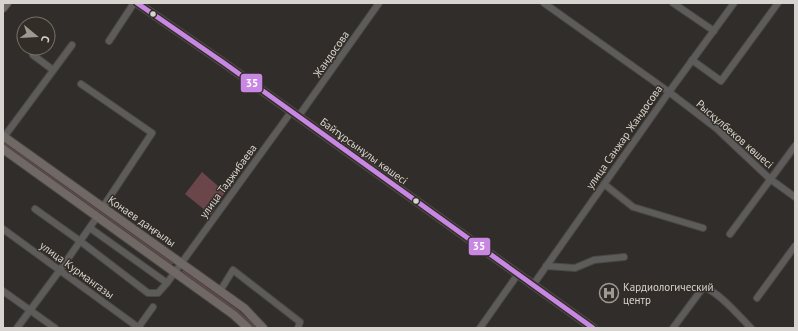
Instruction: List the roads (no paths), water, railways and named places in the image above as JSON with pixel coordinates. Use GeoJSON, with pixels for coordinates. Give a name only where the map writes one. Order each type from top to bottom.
{"type":"FeatureCollection","features":[{"type":"Feature","properties":{"kind":"main road"},"geometry":{"type":"LineString","coordinates":[[3,8],[7,3]]}},
{"type":"Feature","properties":{"kind":"main road","name":"Байтұрсынұлы көшесі"},"geometry":{"type":"LineString","coordinates":[[137,3],[224,63],[290,112],[593,328]]}},
{"type":"Feature","properties":{"kind":"main road","name":"Қонаев даңғылы"},"geometry":{"type":"LineString","coordinates":[[3,136],[244,308],[263,328]]}},
{"type":"Feature","properties":{"kind":"main road","name":"Қонаев даңғылы"},"geometry":{"type":"LineString","coordinates":[[3,149],[234,315],[248,328]]}},
{"type":"Feature","properties":{"kind":"street"},"geometry":{"type":"LineString","coordinates":[[109,41],[134,3]]}},
{"type":"Feature","properties":{"kind":"street","name":"Жандосова"},"geometry":{"type":"LineString","coordinates":[[298,117],[379,3]]}},
{"type":"Feature","properties":{"kind":"street","name":"Рысқұлбеков көшесі"},"geometry":{"type":"LineString","coordinates":[[544,3],[669,92],[716,128],[770,179],[795,197]]}},
{"type":"Feature","properties":{"kind":"street"},"geometry":{"type":"LineString","coordinates":[[673,3],[714,31]]}},
{"type":"Feature","properties":{"kind":"street","name":"улица Санжар Жандосова"},"geometry":{"type":"LineString","coordinates":[[533,285],[669,92],[734,3]]}},
{"type":"Feature","properties":{"kind":"street"},"geometry":{"type":"LineString","coordinates":[[692,60],[721,81],[778,3]]}},
{"type":"Feature","properties":{"kind":"street"},"geometry":{"type":"LineString","coordinates":[[3,136],[72,45]]}},
{"type":"Feature","properties":{"kind":"street"},"geometry":{"type":"LineString","coordinates":[[34,56],[53,70]]}},
{"type":"Feature","properties":{"kind":"street"},"geometry":{"type":"LineString","coordinates":[[81,84],[152,133],[103,207]]}},
{"type":"Feature","properties":{"kind":"street","name":"улица Таджибаева"},"geometry":{"type":"LineString","coordinates":[[35,209],[80,240],[148,293],[158,293],[175,273],[181,262],[290,112]]}},
{"type":"Feature","properties":{"kind":"street"},"geometry":{"type":"LineString","coordinates":[[730,234],[795,146]]}},
{"type":"Feature","properties":{"kind":"street"},"geometry":{"type":"LineString","coordinates":[[604,184],[633,207],[703,228]]}},
{"type":"Feature","properties":{"kind":"street"},"geometry":{"type":"LineString","coordinates":[[17,328],[97,217]]}},
{"type":"Feature","properties":{"kind":"street"},"geometry":{"type":"LineString","coordinates":[[90,228],[167,283]]}},
{"type":"Feature","properties":{"kind":"street","name":"улица Курмангазы"},"geometry":{"type":"LineString","coordinates":[[3,229],[139,328]]}},
{"type":"Feature","properties":{"kind":"street"},"geometry":{"type":"LineString","coordinates":[[757,298],[795,246]]}},
{"type":"Feature","properties":{"kind":"street"},"geometry":{"type":"LineString","coordinates":[[546,266],[575,268],[594,260],[624,257]]}},
{"type":"Feature","properties":{"kind":"street"},"geometry":{"type":"LineString","coordinates":[[220,291],[233,270],[300,322],[298,328]]}},
{"type":"Feature","properties":{"kind":"street"},"geometry":{"type":"LineString","coordinates":[[480,328],[518,274]]}},
{"type":"Feature","properties":{"kind":"street"},"geometry":{"type":"LineString","coordinates":[[673,328],[702,289],[705,288],[709,289],[728,305],[751,328]]}},
{"type":"Feature","properties":{"kind":"street"},"geometry":{"type":"LineString","coordinates":[[3,291],[55,328]]}},
{"type":"Feature","properties":{"kind":"street"},"geometry":{"type":"LineString","coordinates":[[139,328],[153,307]]}},
{"type":"Feature","properties":{"kind":"place","name":"Кардиологический центр"},"geometry":{"type":"Point","coordinates":[609,293]}}]}
